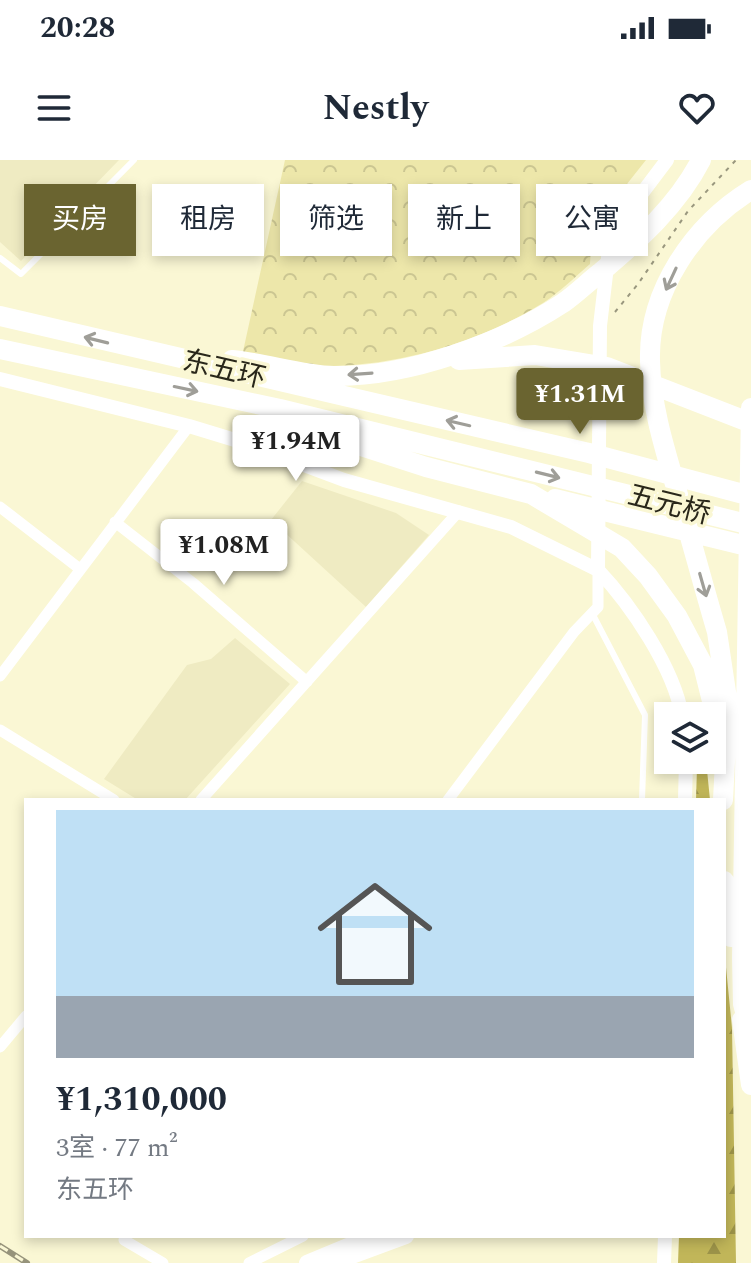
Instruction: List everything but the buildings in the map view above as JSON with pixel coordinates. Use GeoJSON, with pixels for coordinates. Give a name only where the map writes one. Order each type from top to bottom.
{"type":"FeatureCollection","features":[{"type":"Feature","properties":{"kind":"highway"},"geometry":{"type":"LineString","coordinates":[[133,349],[250,362],[333,376],[382,372],[422,363],[497,338],[564,302],[624,252],[678,197],[701,160]]}},
{"type":"Feature","properties":{"kind":"highway"},"geometry":{"type":"LineString","coordinates":[[721,798],[728,705],[723,665],[717,632],[662,438],[650,358],[655,321],[668,281],[688,246],[715,215],[751,190]]}},
{"type":"Feature","properties":{"kind":"highway","name":"东五环"},"geometry":{"type":"LineString","coordinates":[[0,316],[589,453]]}},
{"type":"Feature","properties":{"kind":"highway","name":"东五环"},"geometry":{"type":"LineString","coordinates":[[0,349],[280,409],[588,484]]}},
{"type":"Feature","properties":{"kind":"highway"},"geometry":{"type":"LineString","coordinates":[[422,363],[535,355],[607,367],[751,423]]}},
{"type":"Feature","properties":{"kind":"highway"},"geometry":{"type":"LineString","coordinates":[[751,408],[742,958],[743,1004],[751,1034]]}},
{"type":"Feature","properties":{"kind":"highway"},"geometry":{"type":"LineString","coordinates":[[280,409],[358,445],[426,467],[531,494],[586,516],[751,547]]}},
{"type":"Feature","properties":{"kind":"highway","name":"五元桥"},"geometry":{"type":"LineString","coordinates":[[589,453],[747,495]]}},
{"type":"Feature","properties":{"kind":"highway","name":"五元桥"},"geometry":{"type":"LineString","coordinates":[[588,484],[751,525]]}},
{"type":"Feature","properties":{"kind":"highway"},"geometry":{"type":"LineString","coordinates":[[586,516],[648,576],[677,616],[703,665],[712,701],[721,798]]}},
{"type":"Feature","properties":{"kind":"highway"},"geometry":{"type":"LineString","coordinates":[[726,896],[751,1085]]}},
{"type":"Feature","properties":{"kind":"main road"},"geometry":{"type":"LineString","coordinates":[[307,1263],[367,1238]]}},
{"type":"Feature","properties":{"kind":"main road"},"geometry":{"type":"LineString","coordinates":[[333,1263],[401,1238]]}},
{"type":"Feature","properties":{"kind":"street"},"geometry":{"type":"LineString","coordinates":[[449,798],[566,642],[598,607],[600,326],[609,249],[615,229],[667,160]]}},
{"type":"Feature","properties":{"kind":"street"},"geometry":{"type":"LineString","coordinates":[[0,379],[189,426],[248,444],[344,480],[511,527],[598,570],[639,620],[677,702]]}},
{"type":"Feature","properties":{"kind":"street"},"geometry":{"type":"LineString","coordinates":[[0,676],[189,426]]}},
{"type":"Feature","properties":{"kind":"street"},"geometry":{"type":"LineString","coordinates":[[0,507],[80,569]]}},
{"type":"Feature","properties":{"kind":"street"},"geometry":{"type":"LineString","coordinates":[[203,798],[459,511]]}},
{"type":"Feature","properties":{"kind":"street"},"geometry":{"type":"LineString","coordinates":[[115,522],[193,583],[307,682]]}},
{"type":"Feature","properties":{"kind":"street"},"geometry":{"type":"LineString","coordinates":[[0,730],[111,798]]}},
{"type":"Feature","properties":{"kind":"street"},"geometry":{"type":"LineString","coordinates":[[685,798],[686,774]]}},
{"type":"Feature","properties":{"kind":"street"},"geometry":{"type":"LineString","coordinates":[[0,1047],[21,1030]]}},
{"type":"Feature","properties":{"kind":"street"},"geometry":{"type":"LineString","coordinates":[[270,1238],[273,1249]]}},
{"type":"Feature","properties":{"kind":"street"},"geometry":{"type":"LineString","coordinates":[[249,1263],[298,1238]]}},
{"type":"Feature","properties":{"kind":"street"},"geometry":{"type":"LineString","coordinates":[[664,1263],[665,1238]]}},
{"type":"Feature","properties":{"kind":"street"},"geometry":{"type":"LineString","coordinates":[[124,1240],[163,1263]]}},
{"type":"Feature","properties":{"kind":"lane"},"geometry":{"type":"LineString","coordinates":[[0,258],[21,274],[134,160]]}},
{"type":"Feature","properties":{"kind":"lane"},"geometry":{"type":"LineString","coordinates":[[592,613],[645,715],[642,798]]}},
{"type":"Feature","properties":{"kind":"path"},"geometry":{"type":"LineString","coordinates":[[600,326],[631,295],[688,211],[736,160]]}},
{"type":"Feature","properties":{"kind":"shaded area"},"geometry":{"type":"Polygon","coordinates":[[[0,160],[119,160],[96,184],[24,184],[26,256],[21,261],[0,242],[0,160]]]}},
{"type":"Feature","properties":{"kind":"shaded area"},"geometry":{"type":"Polygon","coordinates":[[[302,481],[396,513],[429,535],[366,607],[271,520],[302,481]]]}},
{"type":"Feature","properties":{"kind":"shaded area"},"geometry":{"type":"Polygon","coordinates":[[[235,638],[290,684],[187,798],[135,798],[104,779],[187,665],[211,659],[235,638]]]}},
{"type":"Feature","properties":{"kind":"green space"},"geometry":{"type":"Polygon","coordinates":[[[285,160],[646,160],[627,184],[536,184],[536,256],[590,256],[590,264],[543,303],[519,317],[469,339],[415,355],[333,366],[242,356],[285,160]]]}},
{"type":"Feature","properties":{"kind":"green space"},"geometry":{"type":"Polygon","coordinates":[[[697,774],[707,774],[710,798],[696,798],[697,774]]]}},
{"type":"Feature","properties":{"kind":"green space"},"geometry":{"type":"Polygon","coordinates":[[[726,967],[732,1028],[736,1263],[678,1263],[679,1238],[726,1238],[726,967]]]}},
{"type":"Feature","properties":{"kind":"railway"},"geometry":{"type":"LineString","coordinates":[[0,1246],[27,1263]]}}]}
